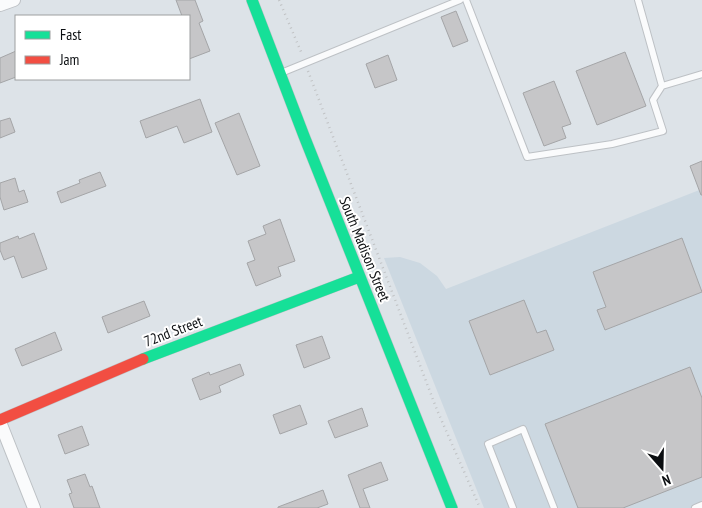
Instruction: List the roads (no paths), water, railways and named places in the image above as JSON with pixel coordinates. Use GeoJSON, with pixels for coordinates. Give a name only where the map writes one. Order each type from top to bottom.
{"type":"FeatureCollection","features":[{"type":"Feature","properties":{"kind":"street"},"geometry":{"type":"LineString","coordinates":[[0,5],[14,0]]}},
{"type":"Feature","properties":{"kind":"street","name":"South Madison Street"},"geometry":{"type":"LineString","coordinates":[[252,0],[452,508]]}},
{"type":"Feature","properties":{"kind":"street","name":"72nd Street"},"geometry":{"type":"LineString","coordinates":[[0,421],[122,367],[360,277]]}},
{"type":"Feature","properties":{"kind":"street"},"geometry":{"type":"LineString","coordinates":[[0,421],[34,508]]}},
{"type":"Feature","properties":{"kind":"lane"},"geometry":{"type":"LineString","coordinates":[[280,73],[460,0]]}},
{"type":"Feature","properties":{"kind":"lane"},"geometry":{"type":"LineString","coordinates":[[466,0],[527,157],[612,144],[663,131],[654,100],[662,86],[702,74]]}},
{"type":"Feature","properties":{"kind":"lane"},"geometry":{"type":"LineString","coordinates":[[638,0],[662,86]]}},
{"type":"Feature","properties":{"kind":"lane"},"geometry":{"type":"LineString","coordinates":[[512,508],[488,444],[523,429],[554,508]]}},
{"type":"Feature","properties":{"kind":"lane"},"geometry":{"type":"LineString","coordinates":[[695,508],[702,505]]}}]}
